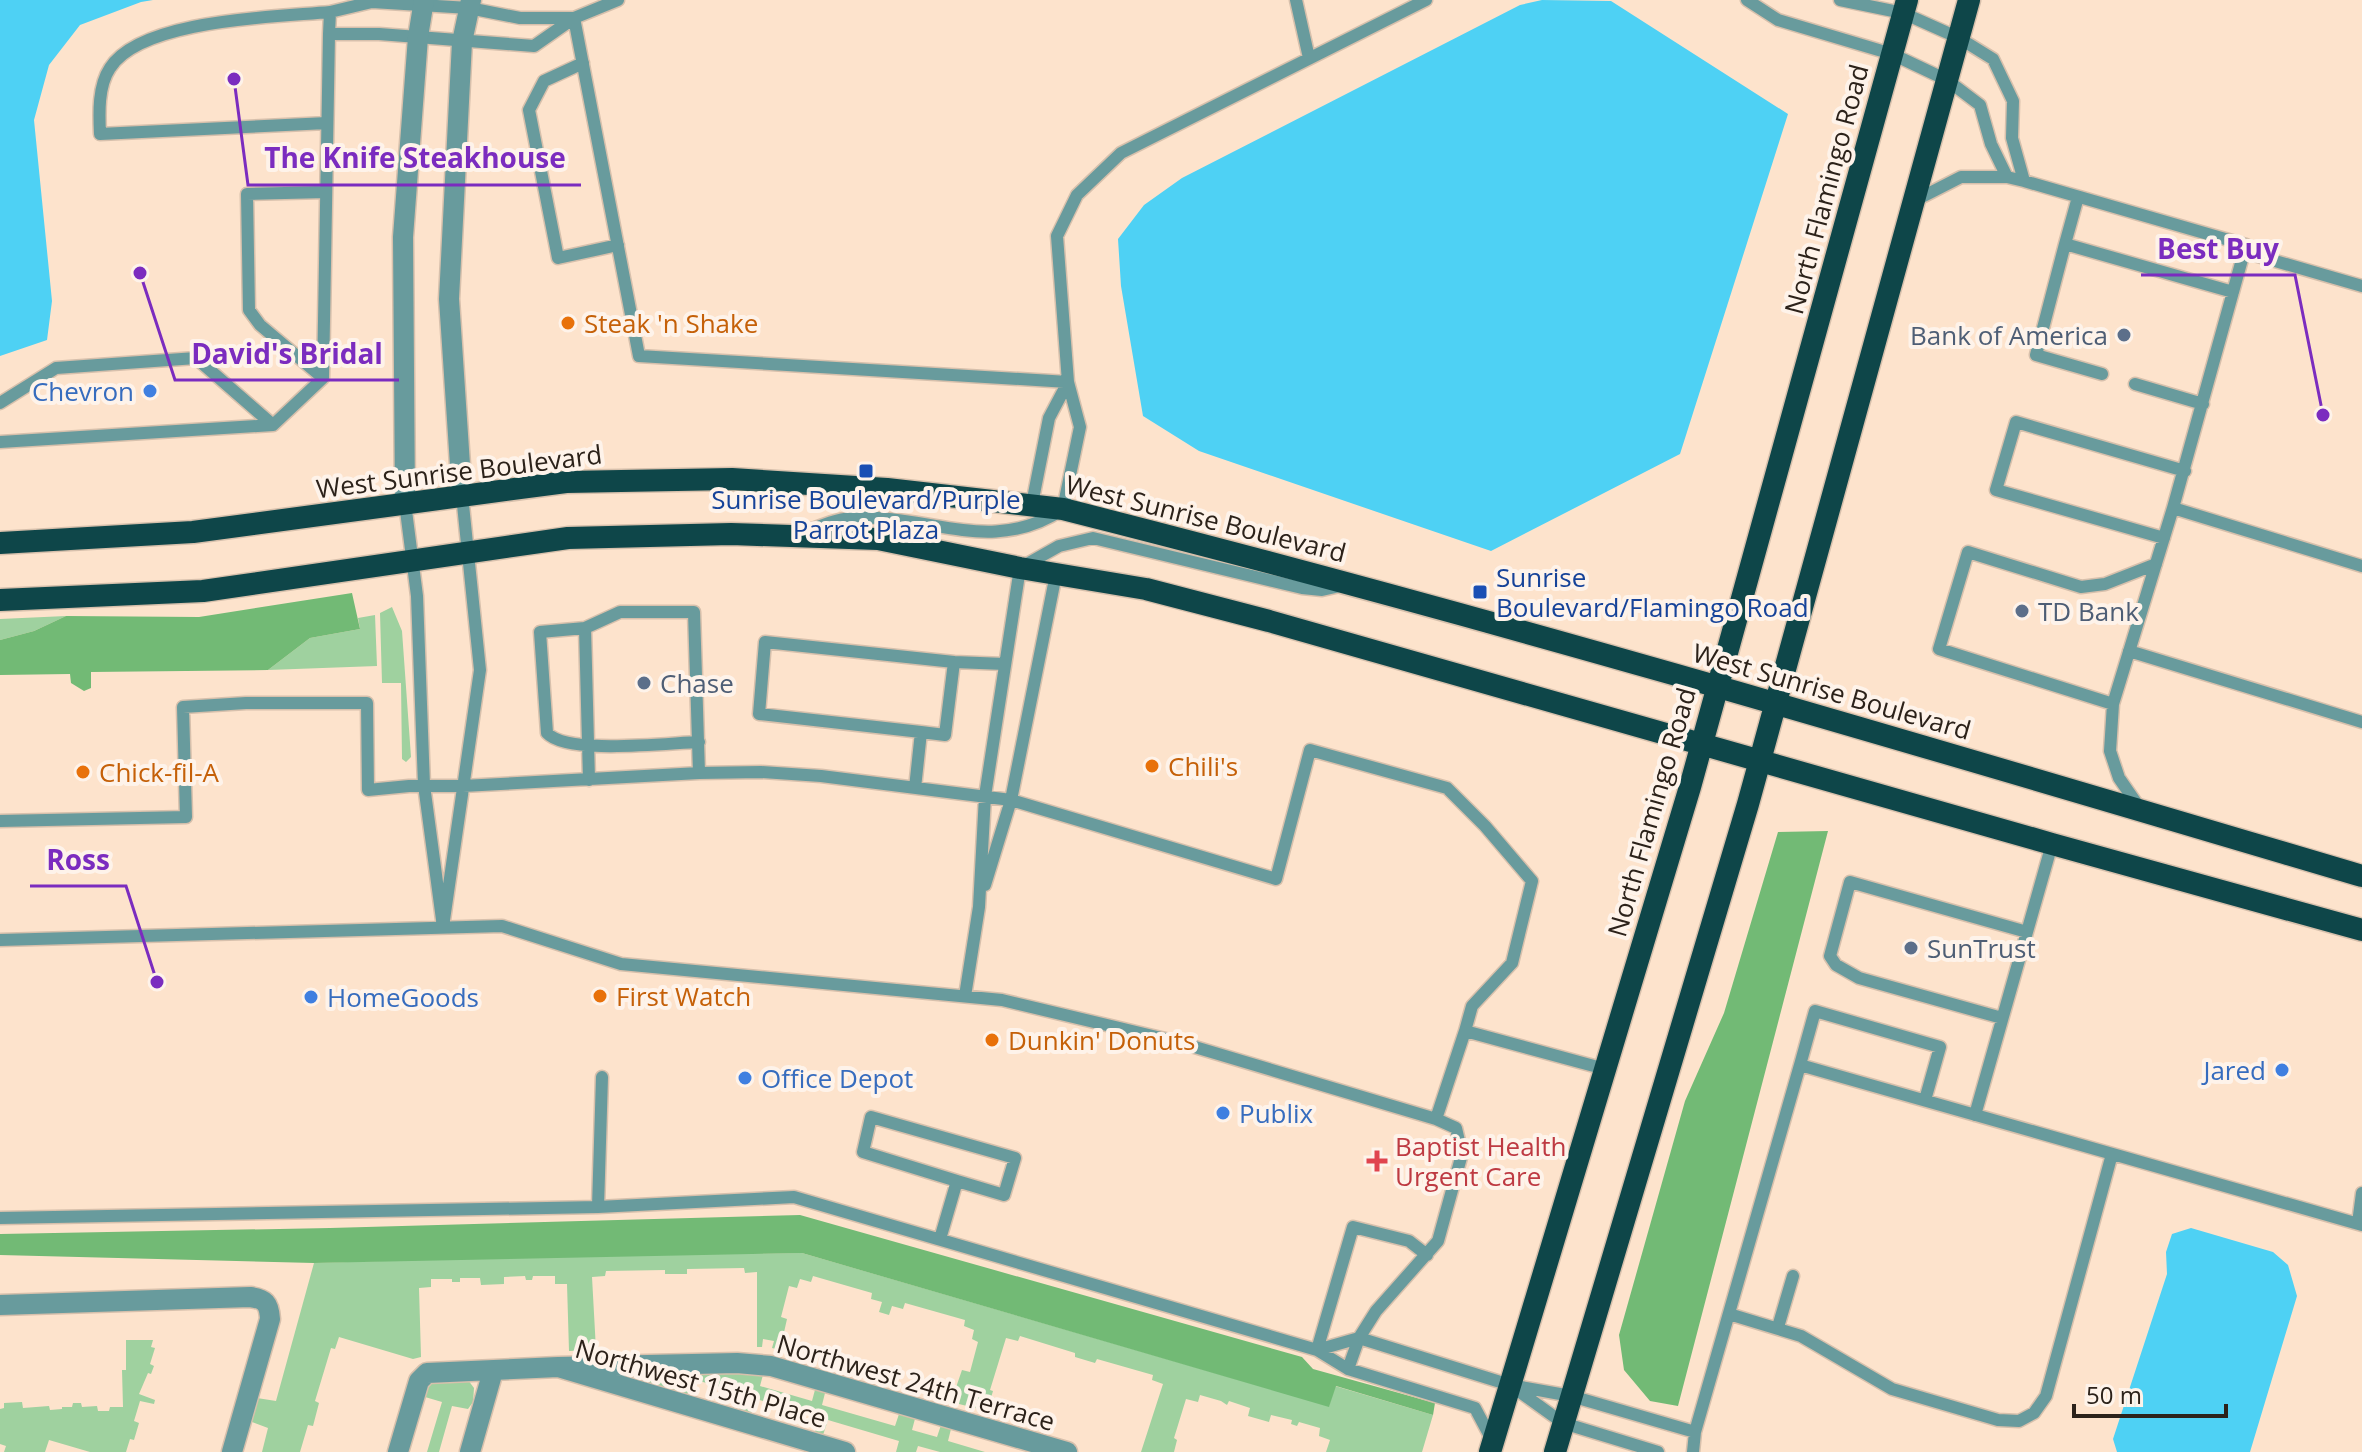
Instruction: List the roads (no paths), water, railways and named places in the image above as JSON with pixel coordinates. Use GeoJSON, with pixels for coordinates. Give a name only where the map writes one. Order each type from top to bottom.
{"type":"FeatureCollection","features":[{"type":"Feature","properties":{"kind":"highway"},"geometry":{"type":"LineString","coordinates":[[1555,1452],[1760,760],[1969,0]]}},
{"type":"Feature","properties":{"kind":"highway","name":"North Flamingo Road"},"geometry":{"type":"LineString","coordinates":[[1491,1447],[1702,743],[1905,6]]}},
{"type":"Feature","properties":{"kind":"highway","name":"West Sunrise Boulevard"},"geometry":{"type":"LineString","coordinates":[[0,543],[193,532],[566,482],[732,479],[887,489],[1032,504],[1063,509],[1348,583],[1717,685],[2362,876]]}},
{"type":"Feature","properties":{"kind":"highway"},"geometry":{"type":"LineString","coordinates":[[0,600],[203,591],[568,538],[731,534],[878,539],[1020,568],[1146,589],[1223,609],[2359,928]]}},
{"type":"Feature","properties":{"kind":"street"},"geometry":{"type":"LineString","coordinates":[[405,503],[403,237],[423,3]]}},
{"type":"Feature","properties":{"kind":"street"},"geometry":{"type":"LineString","coordinates":[[462,495],[449,299],[462,42],[470,4]]}},
{"type":"Feature","properties":{"kind":"street"},"geometry":{"type":"LineString","coordinates":[[0,1305],[263,1299],[269,1306],[270,1319],[232,1452]]}},
{"type":"Feature","properties":{"kind":"street","name":"Northwest 24th Terrace"},"geometry":{"type":"LineString","coordinates":[[558,1367],[737,1363],[771,1366],[1067,1452]]}},
{"type":"Feature","properties":{"kind":"street","name":"Northwest 15th Place"},"geometry":{"type":"LineString","coordinates":[[398,1452],[419,1381],[427,1373],[558,1367],[845,1452]]}},
{"type":"Feature","properties":{"kind":"street"},"geometry":{"type":"LineString","coordinates":[[470,1452],[493,1371]]}},
{"type":"Feature","properties":{"kind":"lane"},"geometry":{"type":"LineString","coordinates":[[329,34],[534,46],[574,18],[618,0]]}},
{"type":"Feature","properties":{"kind":"lane"},"geometry":{"type":"LineString","coordinates":[[1296,0],[1309,58]]}},
{"type":"Feature","properties":{"kind":"lane"},"geometry":{"type":"LineString","coordinates":[[795,536],[850,518],[876,518],[992,533],[1009,532],[1028,528],[1063,509],[1080,427],[1068,382],[1057,236],[1077,195],[1121,153],[1426,0]]}},
{"type":"Feature","properties":{"kind":"lane"},"geometry":{"type":"LineString","coordinates":[[1747,0],[1778,20],[1892,54],[1947,80],[1980,105],[1991,144],[2007,177]]}},
{"type":"Feature","properties":{"kind":"lane"},"geometry":{"type":"LineString","coordinates":[[1840,0],[1905,6],[1993,59],[2013,101],[2012,138],[2024,181]]}},
{"type":"Feature","properties":{"kind":"lane"},"geometry":{"type":"LineString","coordinates":[[327,123],[100,134],[99,117],[103,83],[110,66],[143,42],[164,33],[201,25],[330,12],[372,2],[470,4],[520,18],[574,18]]}},
{"type":"Feature","properties":{"kind":"lane"},"geometry":{"type":"LineString","coordinates":[[0,442],[273,425],[323,378],[330,12]]}},
{"type":"Feature","properties":{"kind":"lane"},"geometry":{"type":"LineString","coordinates":[[574,18],[639,356],[1068,382]]}},
{"type":"Feature","properties":{"kind":"lane"},"geometry":{"type":"LineString","coordinates":[[583,63],[544,81],[529,110],[543,184],[558,258],[618,245]]}},
{"type":"Feature","properties":{"kind":"lane"},"geometry":{"type":"LineString","coordinates":[[1914,201],[1961,177],[2007,177],[2246,245],[2185,471],[2113,704],[2110,751],[2119,778],[2141,811]]}},
{"type":"Feature","properties":{"kind":"lane"},"geometry":{"type":"LineString","coordinates":[[323,378],[260,325],[249,310],[247,194],[326,192]]}},
{"type":"Feature","properties":{"kind":"lane"},"geometry":{"type":"LineString","coordinates":[[2078,197],[2036,355],[2102,374]]}},
{"type":"Feature","properties":{"kind":"lane"},"geometry":{"type":"LineString","coordinates":[[2065,244],[2233,292]]}},
{"type":"Feature","properties":{"kind":"lane"},"geometry":{"type":"LineString","coordinates":[[2244,252],[2362,286]]}},
{"type":"Feature","properties":{"kind":"lane"},"geometry":{"type":"LineString","coordinates":[[0,403],[56,368],[196,358],[273,425]]}},
{"type":"Feature","properties":{"kind":"lane"},"geometry":{"type":"LineString","coordinates":[[1032,504],[1049,418],[1068,382]]}},
{"type":"Feature","properties":{"kind":"lane"},"geometry":{"type":"LineString","coordinates":[[2135,384],[2203,404]]}},
{"type":"Feature","properties":{"kind":"lane"},"geometry":{"type":"LineString","coordinates":[[2164,538],[1996,490],[2016,422],[2185,471]]}},
{"type":"Feature","properties":{"kind":"lane"},"geometry":{"type":"LineString","coordinates":[[443,927],[480,670],[462,495]]}},
{"type":"Feature","properties":{"kind":"lane"},"geometry":{"type":"LineString","coordinates":[[405,503],[417,596],[424,785],[443,927]]}},
{"type":"Feature","properties":{"kind":"lane"},"geometry":{"type":"LineString","coordinates":[[2173,508],[2362,566]]}},
{"type":"Feature","properties":{"kind":"lane"},"geometry":{"type":"LineString","coordinates":[[965,996],[979,907],[985,796],[1020,568],[1059,546],[1093,538],[1302,588],[1322,590],[1348,583]]}},
{"type":"Feature","properties":{"kind":"lane"},"geometry":{"type":"LineString","coordinates":[[2113,704],[1939,649],[1968,552],[2081,587],[2105,584],[2156,564]]}},
{"type":"Feature","properties":{"kind":"lane"},"geometry":{"type":"LineString","coordinates":[[979,907],[1011,800],[1056,574]]}},
{"type":"Feature","properties":{"kind":"lane"},"geometry":{"type":"LineString","coordinates":[[699,742],[588,746],[557,741],[547,733],[540,632],[585,628],[620,612],[694,612],[699,742],[699,773]]}},
{"type":"Feature","properties":{"kind":"lane"},"geometry":{"type":"LineString","coordinates":[[585,628],[589,780]]}},
{"type":"Feature","properties":{"kind":"lane"},"geometry":{"type":"LineString","coordinates":[[954,662],[945,735],[759,714],[765,642],[954,662],[1005,664]]}},
{"type":"Feature","properties":{"kind":"lane"},"geometry":{"type":"LineString","coordinates":[[2129,651],[2362,722]]}},
{"type":"Feature","properties":{"kind":"lane"},"geometry":{"type":"LineString","coordinates":[[0,821],[186,817],[183,707],[246,703],[367,703],[368,790],[424,785],[463,786],[516,781],[761,772],[1011,800],[1276,879],[1310,750],[1447,788],[1485,826],[1532,881],[1512,963],[1472,1006],[1436,1119]]}},
{"type":"Feature","properties":{"kind":"lane"},"geometry":{"type":"LineString","coordinates":[[915,788],[921,732]]}},
{"type":"Feature","properties":{"kind":"lane"},"geometry":{"type":"LineString","coordinates":[[1975,1115],[2052,844]]}},
{"type":"Feature","properties":{"kind":"lane"},"geometry":{"type":"LineString","coordinates":[[2002,1018],[1859,978],[1836,965],[1830,956],[1850,882],[2027,932]]}},
{"type":"Feature","properties":{"kind":"lane"},"geometry":{"type":"LineString","coordinates":[[0,940],[502,926],[621,964],[1002,1000],[1178,1042],[1436,1119],[1456,1128],[1462,1154],[1438,1241],[1376,1311],[1359,1338],[1348,1369]]}},
{"type":"Feature","properties":{"kind":"lane"},"geometry":{"type":"LineString","coordinates":[[1693,1452],[1695,1432],[1815,1011],[1940,1047],[1925,1100]]}},
{"type":"Feature","properties":{"kind":"lane"},"geometry":{"type":"LineString","coordinates":[[1465,1031],[1605,1069]]}},
{"type":"Feature","properties":{"kind":"lane"},"geometry":{"type":"LineString","coordinates":[[1800,1065],[2360,1224],[2362,1193]]}},
{"type":"Feature","properties":{"kind":"lane"},"geometry":{"type":"LineString","coordinates":[[598,1207],[602,1077]]}},
{"type":"Feature","properties":{"kind":"lane"},"geometry":{"type":"LineString","coordinates":[[871,1117],[1015,1158],[1004,1195],[957,1181],[863,1152],[871,1117]]}},
{"type":"Feature","properties":{"kind":"lane"},"geometry":{"type":"LineString","coordinates":[[1729,1314],[1801,1336],[1892,1389],[1998,1420],[2019,1421],[2034,1413],[2046,1396],[2112,1154]]}},
{"type":"Feature","properties":{"kind":"lane"},"geometry":{"type":"LineString","coordinates":[[940,1239],[957,1181]]}},
{"type":"Feature","properties":{"kind":"lane"},"geometry":{"type":"LineString","coordinates":[[0,1218],[598,1207],[794,1197],[1317,1350],[1348,1369],[1475,1408],[1491,1447]]}},
{"type":"Feature","properties":{"kind":"lane"},"geometry":{"type":"LineString","coordinates":[[1317,1350],[1353,1227],[1409,1241],[1427,1255]]}},
{"type":"Feature","properties":{"kind":"lane"},"geometry":{"type":"LineString","coordinates":[[1778,1327],[1793,1276]]}},
{"type":"Feature","properties":{"kind":"lane"},"geometry":{"type":"LineString","coordinates":[[1317,1350],[1359,1338],[1510,1385],[1571,1396],[1695,1432]]}},
{"type":"Feature","properties":{"kind":"lane"},"geometry":{"type":"LineString","coordinates":[[1510,1385],[1563,1423],[1658,1452]]}},
{"type":"Feature","properties":{"kind":"water"},"geometry":{"type":"Polygon","coordinates":[[[0,0],[153,0],[80,25],[49,65],[34,120],[52,301],[47,340],[0,356],[0,0]]]}},
{"type":"Feature","properties":{"kind":"water"},"geometry":{"type":"Polygon","coordinates":[[[1542,0],[1611,1],[1788,114],[1680,454],[1491,551],[1199,451],[1143,416],[1121,286],[1118,239],[1144,205],[1182,178],[1520,5],[1542,0]]]}},
{"type":"Feature","properties":{"kind":"water"},"geometry":{"type":"Polygon","coordinates":[[[2191,1228],[2273,1252],[2288,1265],[2297,1296],[2250,1452],[2117,1452],[2113,1439],[2167,1274],[2166,1252],[2172,1234],[2191,1228]]]}},
{"type":"Feature","properties":{"kind":"place","name":"The Knife Steakhouse"},"geometry":{"type":"Point","coordinates":[234,79]}},
{"type":"Feature","properties":{"kind":"place","name":"David's Bridal"},"geometry":{"type":"Point","coordinates":[140,273]}},
{"type":"Feature","properties":{"kind":"place","name":"Steak 'n Shake"},"geometry":{"type":"Point","coordinates":[568,323]}},
{"type":"Feature","properties":{"kind":"place","name":"Bank of America"},"geometry":{"type":"Point","coordinates":[2124,335]}},
{"type":"Feature","properties":{"kind":"place","name":"Chevron"},"geometry":{"type":"Point","coordinates":[150,391]}},
{"type":"Feature","properties":{"kind":"place","name":"Best Buy"},"geometry":{"type":"Point","coordinates":[2323,415]}},
{"type":"Feature","properties":{"kind":"place","name":"Sunrise Boulevard/Purple Parrot Plaza"},"geometry":{"type":"Point","coordinates":[866,471]}},
{"type":"Feature","properties":{"kind":"place","name":"Sunrise Boulevard/Flamingo Road"},"geometry":{"type":"Point","coordinates":[1480,592]}},
{"type":"Feature","properties":{"kind":"place","name":"TD Bank"},"geometry":{"type":"Point","coordinates":[2022,611]}},
{"type":"Feature","properties":{"kind":"place","name":"Chase"},"geometry":{"type":"Point","coordinates":[644,683]}},
{"type":"Feature","properties":{"kind":"place","name":"Chili's"},"geometry":{"type":"Point","coordinates":[1152,766]}},
{"type":"Feature","properties":{"kind":"place","name":"Chick-fil-A"},"geometry":{"type":"Point","coordinates":[83,772]}},
{"type":"Feature","properties":{"kind":"place","name":"SunTrust"},"geometry":{"type":"Point","coordinates":[1911,948]}},
{"type":"Feature","properties":{"kind":"place","name":"Ross"},"geometry":{"type":"Point","coordinates":[157,982]}},
{"type":"Feature","properties":{"kind":"place","name":"First Watch"},"geometry":{"type":"Point","coordinates":[600,996]}},
{"type":"Feature","properties":{"kind":"place","name":"HomeGoods"},"geometry":{"type":"Point","coordinates":[311,997]}},
{"type":"Feature","properties":{"kind":"place","name":"Dunkin' Donuts"},"geometry":{"type":"Point","coordinates":[992,1040]}},
{"type":"Feature","properties":{"kind":"place","name":"Jared"},"geometry":{"type":"Point","coordinates":[2282,1070]}},
{"type":"Feature","properties":{"kind":"place","name":"Office Depot"},"geometry":{"type":"Point","coordinates":[745,1078]}},
{"type":"Feature","properties":{"kind":"place","name":"Publix"},"geometry":{"type":"Point","coordinates":[1223,1113]}},
{"type":"Feature","properties":{"kind":"place","name":"Baptist Health Urgent Care"},"geometry":{"type":"Point","coordinates":[1377,1161]}}]}
